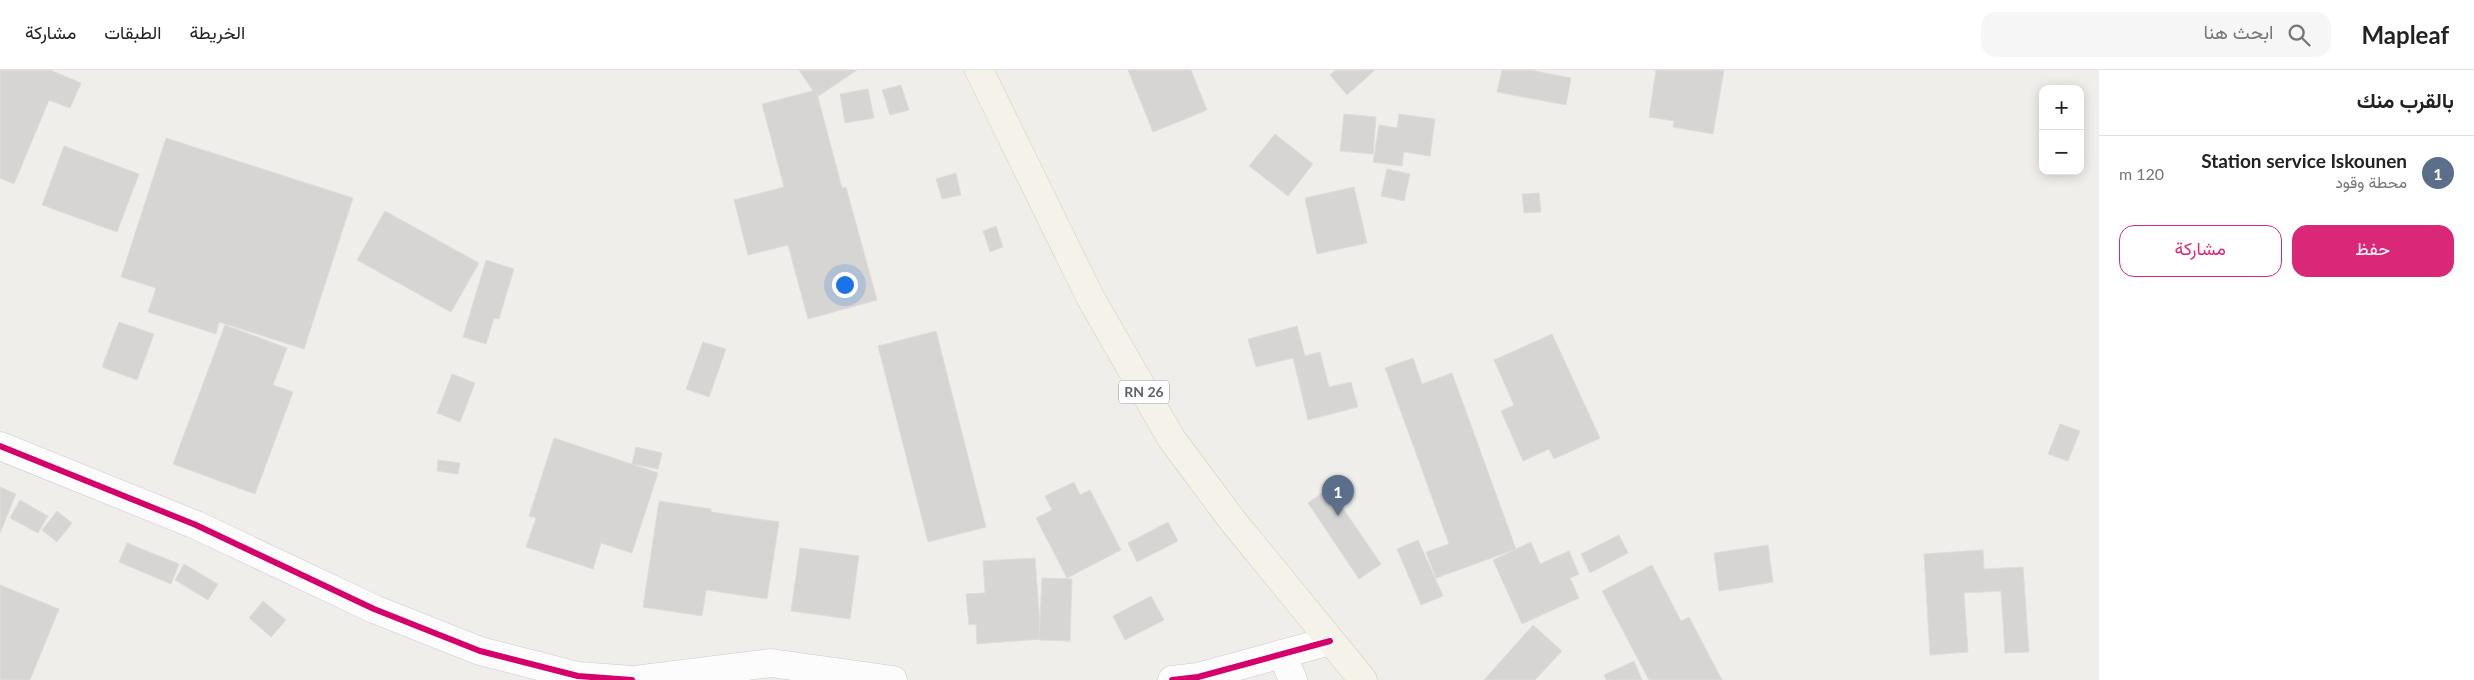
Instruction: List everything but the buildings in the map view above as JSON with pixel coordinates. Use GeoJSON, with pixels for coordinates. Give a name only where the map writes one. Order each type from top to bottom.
{"type":"FeatureCollection","features":[{"type":"Feature","properties":{"kind":"main road","name":"RN 26"},"geometry":{"type":"LineString","coordinates":[[979,70],[1090,297],[1171,438],[1232,520],[1363,680]]}},
{"type":"Feature","properties":{"kind":"street"},"geometry":{"type":"LineString","coordinates":[[0,446],[196,525],[374,609],[480,651],[578,676],[633,680],[771,663],[893,680]]}},
{"type":"Feature","properties":{"kind":"street"},"geometry":{"type":"LineString","coordinates":[[1172,680],[1198,676],[1330,641]]}},
{"type":"Feature","properties":{"kind":"street"},"geometry":{"type":"LineString","coordinates":[[1282,654],[1293,680]]}},
{"type":"Feature","properties":{"kind":"cycle path"},"geometry":{"type":"LineString","coordinates":[[0,446],[196,525],[374,609],[480,651],[578,676],[632,680]]}},
{"type":"Feature","properties":{"kind":"cycle path"},"geometry":{"type":"LineString","coordinates":[[1172,680],[1198,677],[1330,641]]}},
{"type":"Feature","properties":{"kind":"place","name":"Station service Iskounen"},"geometry":{"type":"Point","coordinates":[1338,516]}}]}
